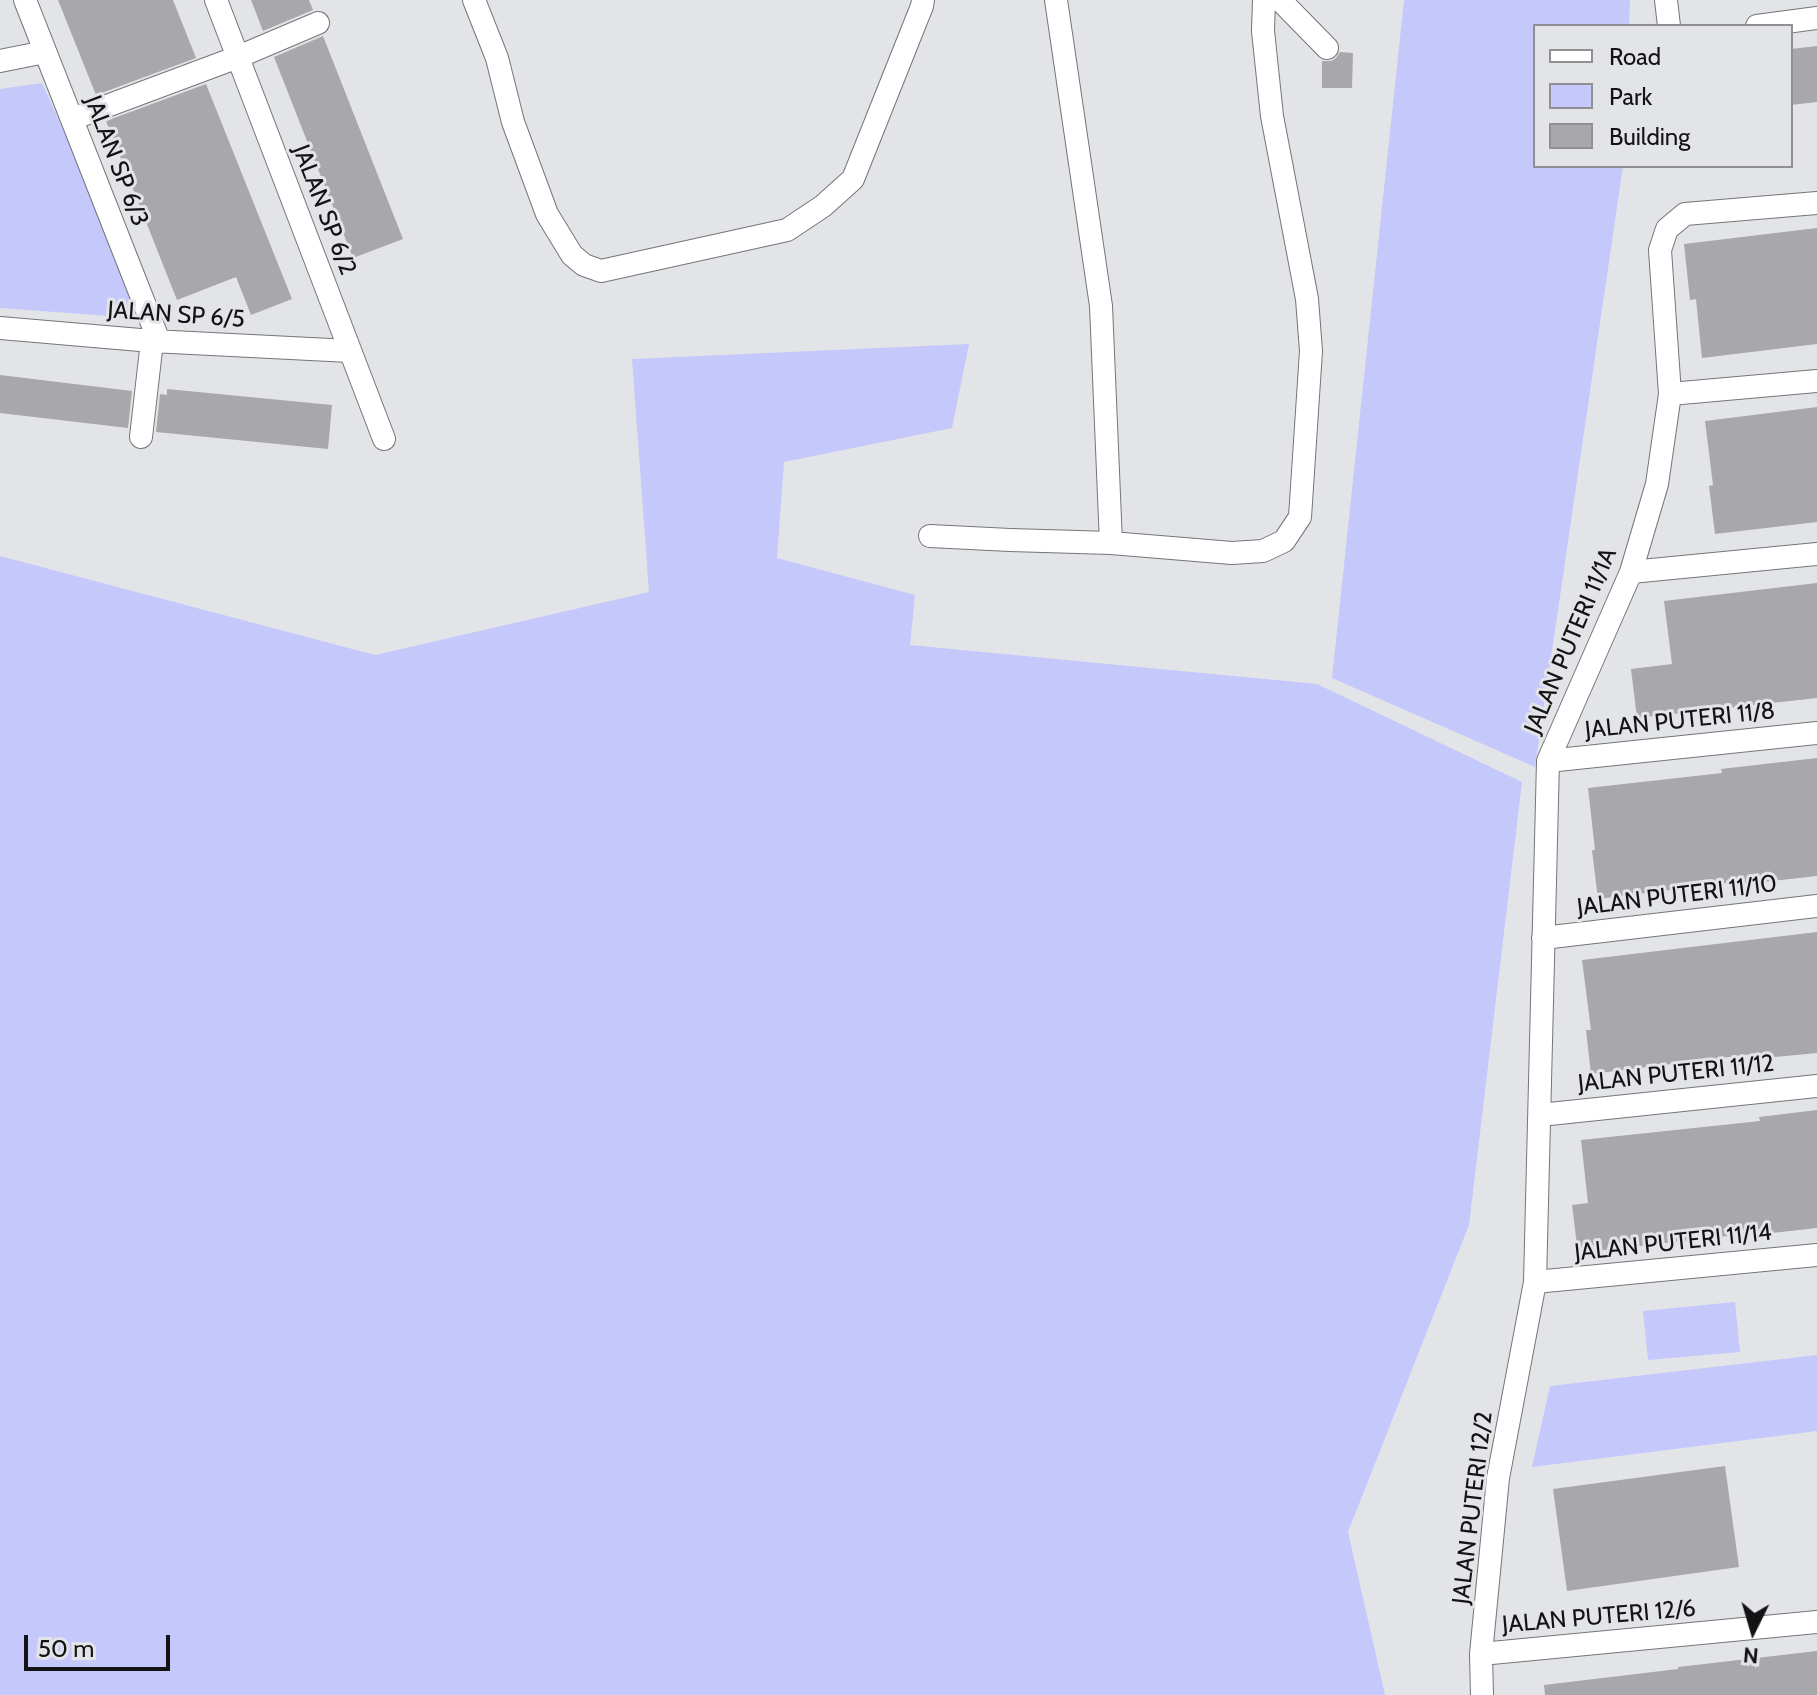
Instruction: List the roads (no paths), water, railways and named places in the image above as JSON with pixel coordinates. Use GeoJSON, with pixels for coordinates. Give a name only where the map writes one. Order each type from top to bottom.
{"type":"FeatureCollection","features":[{"type":"Feature","properties":{"kind":"street","name":"JALAN SP 6/3"},"geometry":{"type":"LineString","coordinates":[[25,0],[156,341]]}},
{"type":"Feature","properties":{"kind":"street","name":"JALAN SP 6/2"},"geometry":{"type":"LineString","coordinates":[[216,0],[384,439]]}},
{"type":"Feature","properties":{"kind":"street"},"geometry":{"type":"LineString","coordinates":[[474,0],[497,58],[513,122],[547,214],[572,255],[584,265],[601,271],[787,230],[823,206],[853,179],[923,0]]}},
{"type":"Feature","properties":{"kind":"street"},"geometry":{"type":"LineString","coordinates":[[1056,0],[1101,306],[1111,543]]}},
{"type":"Feature","properties":{"kind":"street"},"geometry":{"type":"LineString","coordinates":[[930,536],[1111,543],[1232,553],[1263,551],[1284,541],[1300,517],[1311,351],[1307,299],[1272,116],[1263,31],[1264,0]]}},
{"type":"Feature","properties":{"kind":"street"},"geometry":{"type":"LineString","coordinates":[[1280,0],[1327,48]]}},
{"type":"Feature","properties":{"kind":"street"},"geometry":{"type":"LineString","coordinates":[[1666,0],[1669,24]]}},
{"type":"Feature","properties":{"kind":"street"},"geometry":{"type":"LineString","coordinates":[[1772,24],[1817,18]]}},
{"type":"Feature","properties":{"kind":"street"},"geometry":{"type":"LineString","coordinates":[[72,119],[238,57],[318,23]]}},
{"type":"Feature","properties":{"kind":"street"},"geometry":{"type":"LineString","coordinates":[[0,61],[45,52]]}},
{"type":"Feature","properties":{"kind":"street","name":"JALAN PUTERI 11/1A"},"geometry":{"type":"LineString","coordinates":[[1535,1282],[1548,761],[1631,572],[1657,484],[1670,394],[1660,250],[1667,229],[1685,214],[1817,203]]}},
{"type":"Feature","properties":{"kind":"street","name":"JALAN SP 6/5"},"geometry":{"type":"LineString","coordinates":[[0,328],[156,341],[350,351]]}},
{"type":"Feature","properties":{"kind":"street"},"geometry":{"type":"LineString","coordinates":[[141,437],[156,341]]}},
{"type":"Feature","properties":{"kind":"street"},"geometry":{"type":"LineString","coordinates":[[1670,394],[1817,381]]}},
{"type":"Feature","properties":{"kind":"street"},"geometry":{"type":"LineString","coordinates":[[1631,572],[1817,554]]}},
{"type":"Feature","properties":{"kind":"street","name":"JALAN PUTERI 11/8"},"geometry":{"type":"LineString","coordinates":[[1548,761],[1817,733]]}},
{"type":"Feature","properties":{"kind":"street","name":"JALAN PUTERI 11/10"},"geometry":{"type":"LineString","coordinates":[[1543,938],[1817,906]]}},
{"type":"Feature","properties":{"kind":"street","name":"JALAN PUTERI 11/12"},"geometry":{"type":"LineString","coordinates":[[1540,1115],[1817,1086]]}},
{"type":"Feature","properties":{"kind":"street","name":"JALAN PUTERI 11/14"},"geometry":{"type":"LineString","coordinates":[[1535,1282],[1817,1255]]}},
{"type":"Feature","properties":{"kind":"street","name":"JALAN PUTERI 12/2"},"geometry":{"type":"LineString","coordinates":[[1482,1695],[1481,1654],[1498,1478],[1535,1282]]}},
{"type":"Feature","properties":{"kind":"street","name":"JALAN PUTERI 12/6"},"geometry":{"type":"LineString","coordinates":[[1481,1654],[1817,1622]]}}]}
